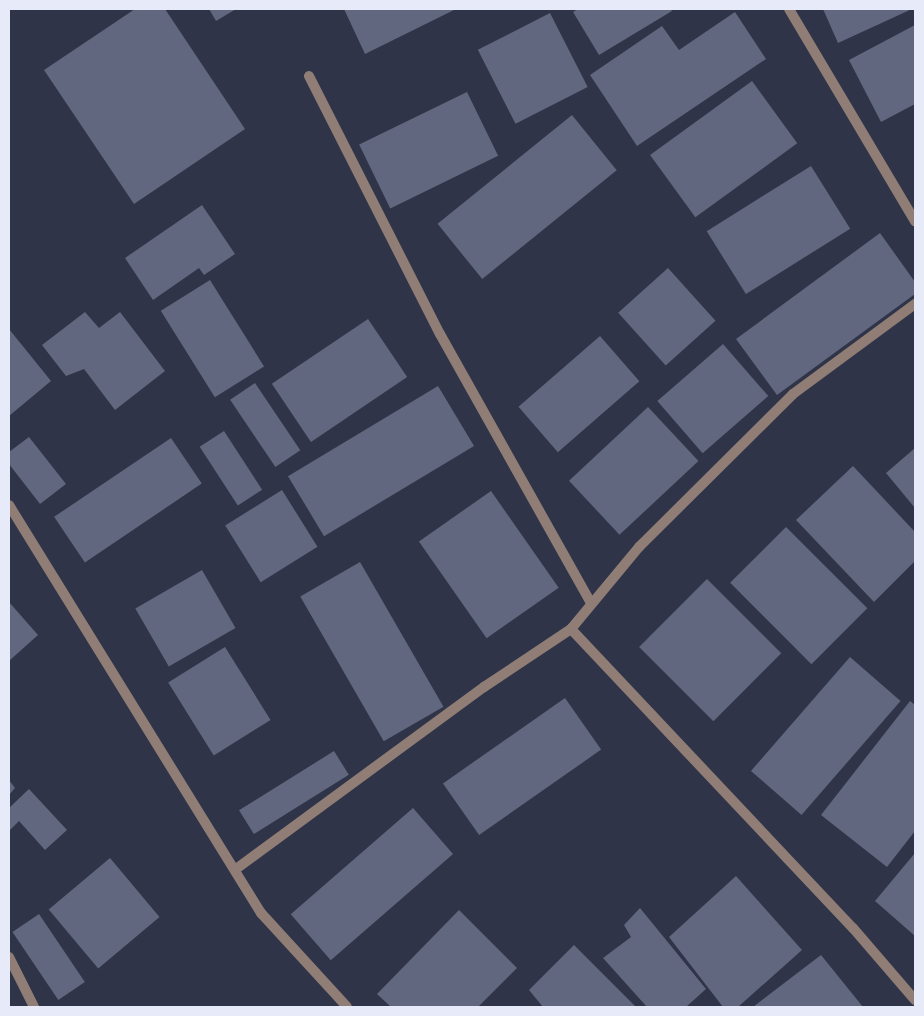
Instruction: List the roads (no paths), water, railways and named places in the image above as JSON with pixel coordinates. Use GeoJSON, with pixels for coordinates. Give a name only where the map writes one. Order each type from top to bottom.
{"type":"FeatureCollection","features":[{"type":"Feature","properties":{"kind":"street"},"geometry":{"type":"LineString","coordinates":[[789,9],[915,220]]}},
{"type":"Feature","properties":{"kind":"street"},"geometry":{"type":"LineString","coordinates":[[309,76],[440,334],[591,603]]}},
{"type":"Feature","properties":{"kind":"street"},"geometry":{"type":"LineString","coordinates":[[236,869],[484,687],[571,628],[639,547],[793,394],[915,304]]}},
{"type":"Feature","properties":{"kind":"street"},"geometry":{"type":"LineString","coordinates":[[9,505],[236,869],[261,913],[347,1007]]}},
{"type":"Feature","properties":{"kind":"street"},"geometry":{"type":"LineString","coordinates":[[571,628],[853,928],[915,1000]]}},
{"type":"Feature","properties":{"kind":"street"},"geometry":{"type":"LineString","coordinates":[[9,957],[34,1007]]}}]}
